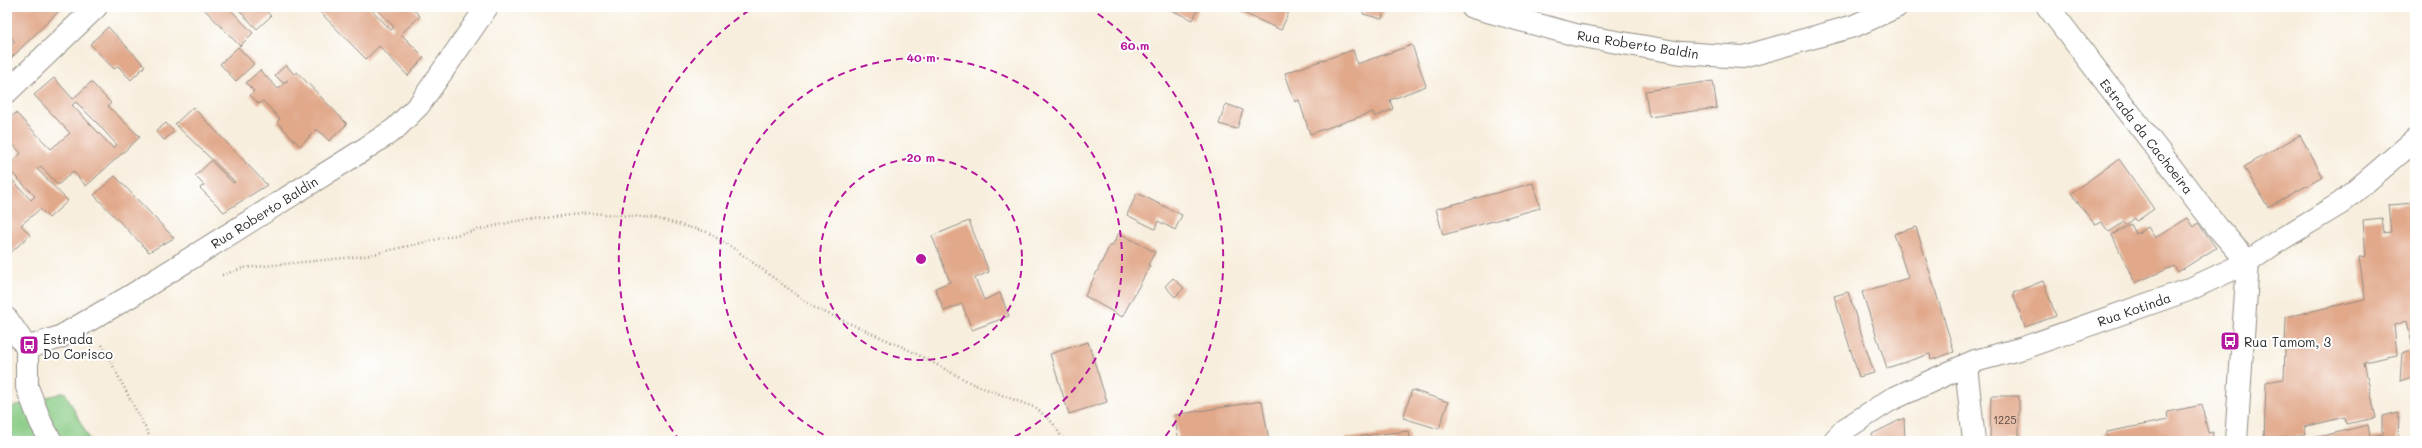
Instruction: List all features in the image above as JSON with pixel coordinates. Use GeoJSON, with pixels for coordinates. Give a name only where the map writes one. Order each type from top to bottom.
{"type":"FeatureCollection","features":[{"type":"Feature","properties":{"kind":"street"},"geometry":{"type":"LineString","coordinates":[[7,92],[96,7]]}},
{"type":"Feature","properties":{"kind":"street","name":"Rua Roberto Baldin"},"geometry":{"type":"LineString","coordinates":[[27,348],[60,337],[136,293],[395,129],[419,105],[487,7]]}},
{"type":"Feature","properties":{"kind":"street","name":"Rua Roberto Baldin"},"geometry":{"type":"LineString","coordinates":[[1472,7],[1576,35],[1681,53],[1743,57],[1854,26],[1896,7]]}},
{"type":"Feature","properties":{"kind":"street","name":"Estrada da Cachoeira"},"geometry":{"type":"LineString","coordinates":[[2048,7],[2218,228],[2248,262]]}},
{"type":"Feature","properties":{"kind":"street","name":"Rua Kotinda"},"geometry":{"type":"LineString","coordinates":[[1834,441],[1845,429],[1890,400],[1966,365],[2188,290],[2248,262],[2275,243],[2341,203],[2415,140]]}},
{"type":"Feature","properties":{"kind":"street"},"geometry":{"type":"LineString","coordinates":[[2236,441],[2248,262]]}},
{"type":"Feature","properties":{"kind":"street"},"geometry":{"type":"LineString","coordinates":[[7,319],[27,348],[27,387],[41,423],[51,441]]}},
{"type":"Feature","properties":{"kind":"street"},"geometry":{"type":"LineString","coordinates":[[1966,365],[1974,441]]}},
{"type":"Feature","properties":{"kind":"path"},"geometry":{"type":"LineString","coordinates":[[220,275],[243,268],[366,256],[516,221],[590,214],[655,218],[707,232],[736,250],[813,307],[907,349],[973,384],[1036,408],[1053,422],[1064,441]]}},
{"type":"Feature","properties":{"kind":"path"},"geometry":{"type":"LineString","coordinates":[[89,320],[152,441]]}},
{"type":"Feature","properties":{"kind":"green space"},"geometry":{"type":"Polygon","coordinates":[[[65,392],[90,441],[7,441],[7,408],[65,392]]]}},
{"type":"Feature","properties":{"kind":"building"},"geometry":{"type":"Polygon","coordinates":[[[7,7],[63,7],[7,62],[7,40],[11,45],[15,42],[7,33],[7,7]]]}},
{"type":"Feature","properties":{"kind":"building"},"geometry":{"type":"Polygon","coordinates":[[[202,7],[228,7],[253,33],[240,46],[202,7]]]}},
{"type":"Feature","properties":{"kind":"building"},"geometry":{"type":"Polygon","coordinates":[[[236,7],[262,7],[271,16],[257,29],[236,7]]]}},
{"type":"Feature","properties":{"kind":"building"},"geometry":{"type":"Polygon","coordinates":[[[321,7],[369,7],[391,30],[394,27],[375,7],[411,7],[420,16],[401,34],[424,57],[408,76],[379,46],[366,59],[318,10],[321,7]]]}},
{"type":"Feature","properties":{"kind":"building"},"geometry":{"type":"Polygon","coordinates":[[[1164,7],[1199,7],[1193,20],[1164,7]]]}},
{"type":"Feature","properties":{"kind":"building"},"geometry":{"type":"Polygon","coordinates":[[[1230,7],[1291,7],[1281,30],[1230,7]]]}},
{"type":"Feature","properties":{"kind":"building"},"geometry":{"type":"Polygon","coordinates":[[[1365,7],[1385,7],[1382,19],[1363,14],[1365,7]]]}},
{"type":"Feature","properties":{"kind":"building"},"geometry":{"type":"Polygon","coordinates":[[[108,27],[145,66],[131,80],[118,66],[114,69],[90,44],[108,27]]]}},
{"type":"Feature","properties":{"kind":"building"},"geometry":{"type":"Polygon","coordinates":[[[1412,45],[1426,86],[1390,100],[1393,109],[1375,117],[1373,112],[1310,134],[1299,100],[1295,102],[1285,73],[1353,50],[1357,64],[1412,45]]]}},
{"type":"Feature","properties":{"kind":"building"},"geometry":{"type":"Polygon","coordinates":[[[238,47],[254,64],[236,81],[220,64],[238,47]]]}},
{"type":"Feature","properties":{"kind":"building"},"geometry":{"type":"Polygon","coordinates":[[[286,65],[294,74],[297,72],[347,124],[329,141],[317,129],[300,146],[277,122],[280,119],[263,101],[259,104],[250,95],[254,91],[246,83],[260,70],[278,89],[288,80],[283,83],[275,75],[286,65]]]}},
{"type":"Feature","properties":{"kind":"building"},"geometry":{"type":"Polygon","coordinates":[[[54,78],[73,99],[91,82],[111,103],[108,106],[140,137],[86,186],[73,171],[58,185],[41,166],[37,169],[68,201],[49,218],[40,209],[21,225],[30,235],[7,256],[7,174],[31,200],[35,196],[7,168],[21,153],[7,138],[7,121],[16,113],[51,149],[70,133],[34,95],[54,78]],[[76,102],[72,105],[113,148],[117,145],[76,102]]]}},
{"type":"Feature","properties":{"kind":"building"},"geometry":{"type":"Polygon","coordinates":[[[1713,81],[1717,108],[1649,117],[1645,91],[1713,81]]]}},
{"type":"Feature","properties":{"kind":"building"},"geometry":{"type":"Polygon","coordinates":[[[1226,104],[1243,110],[1237,129],[1219,124],[1226,104]]]}},
{"type":"Feature","properties":{"kind":"building"},"geometry":{"type":"Polygon","coordinates":[[[193,107],[267,185],[224,212],[200,188],[204,185],[195,176],[211,161],[233,183],[235,182],[175,124],[193,107]]]}},
{"type":"Feature","properties":{"kind":"building"},"geometry":{"type":"Polygon","coordinates":[[[166,123],[174,132],[164,140],[156,131],[166,123]]]}},
{"type":"Feature","properties":{"kind":"building"},"geometry":{"type":"Polygon","coordinates":[[[2300,135],[2323,177],[2268,207],[2244,167],[2300,135]]]}},
{"type":"Feature","properties":{"kind":"building"},"geometry":{"type":"Polygon","coordinates":[[[2119,159],[2154,209],[2137,221],[2135,218],[2126,225],[2124,222],[2109,232],[2101,222],[2095,225],[2071,193],[2119,159]]]}},
{"type":"Feature","properties":{"kind":"building"},"geometry":{"type":"Polygon","coordinates":[[[115,176],[174,238],[149,252],[94,195],[115,176]]]}},
{"type":"Feature","properties":{"kind":"building"},"geometry":{"type":"Polygon","coordinates":[[[1533,183],[1540,208],[1443,235],[1436,209],[1533,183]]]}},
{"type":"Feature","properties":{"kind":"building"},"geometry":{"type":"Polygon","coordinates":[[[1137,193],[1182,215],[1175,230],[1158,221],[1155,229],[1127,215],[1137,193]]]}},
{"type":"Feature","properties":{"kind":"building"},"geometry":{"type":"Polygon","coordinates":[[[2415,203],[2415,343],[2412,344],[2407,321],[2394,325],[2397,355],[2364,362],[2376,418],[2346,424],[2345,417],[2304,427],[2306,434],[2264,441],[2266,382],[2284,379],[2286,317],[2365,299],[2359,257],[2366,256],[2363,220],[2382,218],[2384,233],[2391,232],[2388,205],[2415,203]]]}},
{"type":"Feature","properties":{"kind":"building"},"geometry":{"type":"Polygon","coordinates":[[[2188,218],[2194,227],[2198,223],[2216,248],[2178,272],[2174,266],[2135,283],[2112,235],[2131,224],[2136,234],[2148,227],[2155,238],[2188,218]]]}},
{"type":"Feature","properties":{"kind":"building"},"geometry":{"type":"Polygon","coordinates":[[[969,221],[989,272],[975,278],[984,300],[1000,293],[1009,316],[972,330],[962,304],[944,311],[935,288],[950,282],[932,236],[969,221]]]}},
{"type":"Feature","properties":{"kind":"building"},"geometry":{"type":"Polygon","coordinates":[[[1916,227],[1954,352],[1931,360],[1930,354],[1887,368],[1862,292],[1908,278],[1894,234],[1916,227]]]}},
{"type":"Feature","properties":{"kind":"building"},"geometry":{"type":"Polygon","coordinates":[[[1119,233],[1155,252],[1148,265],[1150,266],[1122,317],[1085,296],[1110,245],[1112,246],[1119,233]]]}},
{"type":"Feature","properties":{"kind":"building"},"geometry":{"type":"Polygon","coordinates":[[[1173,278],[1184,288],[1175,297],[1165,286],[1173,278]]]}},
{"type":"Feature","properties":{"kind":"building"},"geometry":{"type":"Polygon","coordinates":[[[2043,281],[2056,316],[2025,327],[2013,293],[2043,281]]]}},
{"type":"Feature","properties":{"kind":"building"},"geometry":{"type":"Polygon","coordinates":[[[1848,292],[1874,373],[1859,377],[1834,296],[1848,292]]]}},
{"type":"Feature","properties":{"kind":"building"},"geometry":{"type":"Polygon","coordinates":[[[1088,342],[1107,402],[1069,414],[1050,354],[1088,342]]]}},
{"type":"Feature","properties":{"kind":"building"},"geometry":{"type":"Polygon","coordinates":[[[2415,349],[2415,376],[2400,381],[2402,353],[2415,349]]]}},
{"type":"Feature","properties":{"kind":"building"},"geometry":{"type":"Polygon","coordinates":[[[1412,390],[1448,402],[1439,429],[1403,418],[1412,390]]]}},
{"type":"Feature","properties":{"kind":"building"},"geometry":{"type":"Polygon","coordinates":[[[1991,396],[2019,396],[2019,441],[1990,441],[1991,396]]]}},
{"type":"Feature","properties":{"kind":"building"},"geometry":{"type":"Polygon","coordinates":[[[1262,401],[1269,441],[1179,441],[1174,415],[1262,401]]]}},
{"type":"Feature","properties":{"kind":"building"},"geometry":{"type":"Polygon","coordinates":[[[2202,405],[2208,433],[2213,432],[2212,441],[2107,441],[2107,432],[2168,420],[2167,412],[2202,405]]]}},
{"type":"Feature","properties":{"kind":"building"},"geometry":{"type":"Polygon","coordinates":[[[2399,412],[2398,441],[2302,441],[2368,425],[2370,437],[2382,435],[2382,416],[2399,412]]]}},
{"type":"Feature","properties":{"kind":"building"},"geometry":{"type":"Polygon","coordinates":[[[1904,418],[1905,441],[1872,441],[1872,434],[1904,418]]]}},
{"type":"Feature","properties":{"kind":"building"},"geometry":{"type":"Polygon","coordinates":[[[1409,431],[1410,441],[1345,441],[1345,438],[1409,431]]]}},
{"type":"Feature","properties":{"kind":"place","name":"Rua Tamom, 3"},"geometry":{"type":"Point","coordinates":[2230,341]}},
{"type":"Feature","properties":{"kind":"place","name":"Estrada Do Corisco"},"geometry":{"type":"Point","coordinates":[29,345]}}]}
